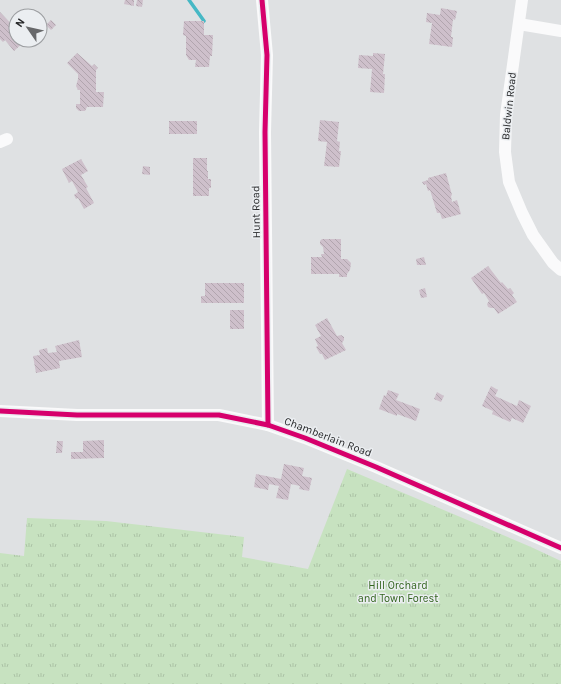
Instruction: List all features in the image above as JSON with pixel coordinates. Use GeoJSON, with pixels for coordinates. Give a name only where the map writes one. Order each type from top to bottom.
{"type":"FeatureCollection","features":[{"type":"Feature","properties":{"kind":"street","name":"Hunt Road"},"geometry":{"type":"LineString","coordinates":[[262,0],[267,54],[265,140],[268,425]]}},
{"type":"Feature","properties":{"kind":"street","name":"Baldwin Road"},"geometry":{"type":"LineString","coordinates":[[522,0],[506,115],[505,152],[509,182],[533,235],[553,263],[561,270]]}},
{"type":"Feature","properties":{"kind":"street"},"geometry":{"type":"LineString","coordinates":[[519,24],[561,31]]}},
{"type":"Feature","properties":{"kind":"street","name":"Chamberlain Road"},"geometry":{"type":"LineString","coordinates":[[0,411],[77,415],[219,415],[268,425],[305,438],[369,464],[561,548]]}},
{"type":"Feature","properties":{"kind":"green space","name":"Hill Orchard and Town Forest"},"geometry":{"type":"Polygon","coordinates":[[[347,469],[561,561],[561,684],[0,684],[0,553],[24,556],[27,518],[106,521],[244,537],[242,557],[308,569],[347,469]]]}},
{"type":"Feature","properties":{"kind":"building"},"geometry":{"type":"Polygon","coordinates":[[[125,0],[134,0],[134,6],[124,4],[125,0]]]}},
{"type":"Feature","properties":{"kind":"building"},"geometry":{"type":"Polygon","coordinates":[[[137,0],[143,0],[142,7],[136,6],[137,0]]]}},
{"type":"Feature","properties":{"kind":"building"},"geometry":{"type":"Polygon","coordinates":[[[441,8],[457,11],[455,20],[453,19],[451,37],[453,37],[452,47],[429,44],[432,23],[426,22],[427,13],[440,15],[441,8]]]}},
{"type":"Feature","properties":{"kind":"building"},"geometry":{"type":"Polygon","coordinates":[[[0,12],[8,20],[8,44],[5,40],[3,42],[0,39],[0,12]]]}},
{"type":"Feature","properties":{"kind":"building"},"geometry":{"type":"Polygon","coordinates":[[[51,20],[56,25],[51,30],[48,27],[48,23],[51,20]]]}},
{"type":"Feature","properties":{"kind":"building"},"geometry":{"type":"Polygon","coordinates":[[[184,21],[204,21],[204,35],[213,35],[212,56],[210,56],[209,67],[195,67],[196,60],[189,60],[186,55],[186,36],[183,35],[184,21]]]}},
{"type":"Feature","properties":{"kind":"building"},"geometry":{"type":"Polygon","coordinates":[[[77,53],[92,66],[94,64],[98,68],[96,70],[96,92],[104,92],[103,107],[87,107],[85,111],[79,111],[76,108],[76,104],[80,104],[80,90],[78,90],[76,86],[78,74],[67,63],[77,53]]]}},
{"type":"Feature","properties":{"kind":"building"},"geometry":{"type":"Polygon","coordinates":[[[373,53],[385,54],[383,74],[385,74],[384,93],[370,92],[372,69],[358,68],[359,55],[373,56],[373,53]]]}},
{"type":"Feature","properties":{"kind":"building"},"geometry":{"type":"Polygon","coordinates":[[[320,120],[339,122],[337,141],[340,142],[339,151],[341,151],[339,167],[324,166],[327,142],[318,141],[320,120]]]}},
{"type":"Feature","properties":{"kind":"building"},"geometry":{"type":"Polygon","coordinates":[[[169,121],[197,121],[197,134],[169,134],[169,121]]]}},
{"type":"Feature","properties":{"kind":"building"},"geometry":{"type":"Polygon","coordinates":[[[193,158],[207,158],[208,179],[211,179],[209,196],[193,196],[193,158]]]}},
{"type":"Feature","properties":{"kind":"building"},"geometry":{"type":"Polygon","coordinates":[[[81,159],[88,171],[81,175],[88,187],[86,188],[94,203],[84,209],[78,198],[76,199],[74,195],[78,192],[72,181],[69,183],[62,169],[81,159]]]}},
{"type":"Feature","properties":{"kind":"building"},"geometry":{"type":"Polygon","coordinates":[[[143,166],[150,167],[150,175],[142,174],[143,166]]]}},
{"type":"Feature","properties":{"kind":"building"},"geometry":{"type":"Polygon","coordinates":[[[446,173],[452,195],[452,202],[457,200],[461,214],[442,219],[440,213],[437,213],[430,190],[428,191],[426,184],[424,185],[422,182],[428,180],[428,178],[446,173]]]}},
{"type":"Feature","properties":{"kind":"building"},"geometry":{"type":"Polygon","coordinates":[[[322,239],[341,239],[341,259],[347,259],[351,263],[347,277],[339,277],[339,274],[311,274],[311,257],[322,257],[321,254],[324,254],[323,247],[320,244],[322,239]]]}},
{"type":"Feature","properties":{"kind":"building"},"geometry":{"type":"Polygon","coordinates":[[[424,257],[426,265],[417,265],[416,259],[424,257]]]}},
{"type":"Feature","properties":{"kind":"building"},"geometry":{"type":"Polygon","coordinates":[[[488,266],[501,283],[502,282],[508,289],[510,288],[514,293],[512,295],[517,302],[498,314],[494,308],[488,307],[487,304],[489,301],[471,278],[488,266]]]}},
{"type":"Feature","properties":{"kind":"building"},"geometry":{"type":"Polygon","coordinates":[[[205,283],[244,283],[244,303],[201,303],[201,296],[205,296],[205,283]]]}},
{"type":"Feature","properties":{"kind":"building"},"geometry":{"type":"Polygon","coordinates":[[[425,288],[427,297],[421,298],[419,290],[425,288]]]}},
{"type":"Feature","properties":{"kind":"building"},"geometry":{"type":"Polygon","coordinates":[[[230,310],[244,310],[244,329],[230,329],[230,310]]]}},
{"type":"Feature","properties":{"kind":"building"},"geometry":{"type":"Polygon","coordinates":[[[327,318],[337,336],[341,335],[344,337],[342,343],[346,350],[325,360],[316,347],[318,346],[315,339],[321,336],[315,325],[327,318]]]}},
{"type":"Feature","properties":{"kind":"building"},"geometry":{"type":"Polygon","coordinates":[[[79,340],[82,357],[59,361],[60,368],[36,373],[33,356],[40,355],[39,350],[47,348],[48,353],[57,352],[55,346],[79,340]]]}},
{"type":"Feature","properties":{"kind":"building"},"geometry":{"type":"Polygon","coordinates":[[[491,386],[498,390],[495,396],[517,406],[519,400],[531,406],[523,423],[512,418],[510,422],[492,414],[493,411],[482,406],[491,386]]]}},
{"type":"Feature","properties":{"kind":"building"},"geometry":{"type":"Polygon","coordinates":[[[388,390],[399,394],[396,400],[420,409],[416,421],[379,409],[384,395],[386,396],[388,390]]]}},
{"type":"Feature","properties":{"kind":"building"},"geometry":{"type":"Polygon","coordinates":[[[437,392],[444,396],[441,402],[434,399],[437,392]]]}},
{"type":"Feature","properties":{"kind":"building"},"geometry":{"type":"Polygon","coordinates":[[[104,440],[104,458],[71,459],[71,452],[83,452],[83,441],[104,440]]]}},
{"type":"Feature","properties":{"kind":"building"},"geometry":{"type":"Polygon","coordinates":[[[57,441],[63,441],[62,453],[56,453],[57,441]]]}},
{"type":"Feature","properties":{"kind":"building"},"geometry":{"type":"Polygon","coordinates":[[[284,464],[304,468],[302,476],[312,478],[309,491],[299,489],[300,486],[291,484],[288,500],[276,498],[279,486],[269,484],[268,490],[254,487],[256,474],[281,479],[284,464]]]}},
{"type":"Feature","properties":{"kind":"waterway"},"geometry":{"type":"LineString","coordinates":[[189,0],[204,21]]}},
{"type":"Feature","properties":{"kind":"cycle path"},"geometry":{"type":"LineString","coordinates":[[262,0],[267,55],[265,132],[268,425]]}},
{"type":"Feature","properties":{"kind":"cycle path"},"geometry":{"type":"LineString","coordinates":[[0,411],[77,415],[219,415],[268,425],[305,438],[376,467],[561,548]]}}]}
